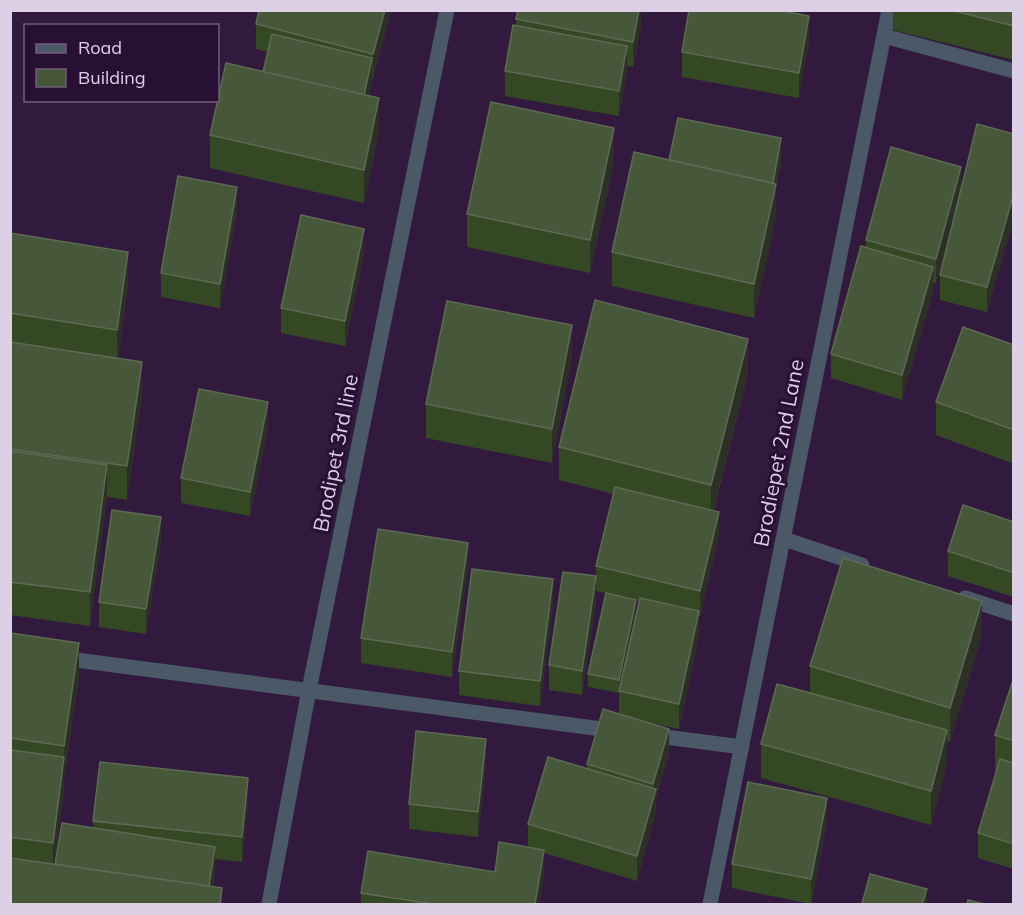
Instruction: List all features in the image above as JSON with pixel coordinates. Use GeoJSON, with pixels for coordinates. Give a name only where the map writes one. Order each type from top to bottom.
{"type":"FeatureCollection","features":[{"type":"Feature","properties":{"kind":"street","name":"Brodipet 3rd line"},"geometry":{"type":"LineString","coordinates":[[269,904],[309,690],[447,10]]}},
{"type":"Feature","properties":{"kind":"street","name":"Brodiepet 2nd Lane"},"geometry":{"type":"LineString","coordinates":[[710,904],[889,10]]}},
{"type":"Feature","properties":{"kind":"street"},"geometry":{"type":"LineString","coordinates":[[884,36],[1014,72]]}},
{"type":"Feature","properties":{"kind":"street"},"geometry":{"type":"LineString","coordinates":[[784,539],[871,567]]}},
{"type":"Feature","properties":{"kind":"street"},"geometry":{"type":"LineString","coordinates":[[948,592],[1014,614]]}},
{"type":"Feature","properties":{"kind":"street"},"geometry":{"type":"LineString","coordinates":[[45,656],[742,747]]}},
{"type":"Feature","properties":{"kind":"building"},"geometry":{"type":"Polygon","coordinates":[[[259,10],[385,10],[373,54],[256,24],[259,10]]]}},
{"type":"Feature","properties":{"kind":"building"},"geometry":{"type":"Polygon","coordinates":[[[518,10],[639,10],[633,42],[516,19],[518,10]]]}},
{"type":"Feature","properties":{"kind":"building"},"geometry":{"type":"Polygon","coordinates":[[[689,10],[779,10],[809,16],[799,73],[682,52],[689,10]]]}},
{"type":"Feature","properties":{"kind":"building"},"geometry":{"type":"Polygon","coordinates":[[[951,10],[1014,10],[1014,26],[951,10]]]}},
{"type":"Feature","properties":{"kind":"building"},"geometry":{"type":"Polygon","coordinates":[[[513,25],[627,46],[619,91],[505,71],[513,25]]]}},
{"type":"Feature","properties":{"kind":"building"},"geometry":{"type":"Polygon","coordinates":[[[272,34],[372,58],[364,95],[263,72],[272,34]]]}},
{"type":"Feature","properties":{"kind":"building"},"geometry":{"type":"Polygon","coordinates":[[[226,63],[379,98],[364,170],[210,135],[226,63]]]}},
{"type":"Feature","properties":{"kind":"building"},"geometry":{"type":"Polygon","coordinates":[[[491,102],[614,128],[590,240],[467,214],[491,102]]]}},
{"type":"Feature","properties":{"kind":"building"},"geometry":{"type":"Polygon","coordinates":[[[678,118],[781,138],[773,183],[669,160],[678,118]]]}},
{"type":"Feature","properties":{"kind":"building"},"geometry":{"type":"Polygon","coordinates":[[[977,124],[1014,134],[1014,193],[987,287],[940,275],[977,124]]]}},
{"type":"Feature","properties":{"kind":"building"},"geometry":{"type":"Polygon","coordinates":[[[891,147],[961,167],[936,259],[866,240],[891,147]]]}},
{"type":"Feature","properties":{"kind":"building"},"geometry":{"type":"Polygon","coordinates":[[[634,152],[776,184],[754,284],[612,252],[634,152]]]}},
{"type":"Feature","properties":{"kind":"building"},"geometry":{"type":"Polygon","coordinates":[[[178,176],[237,187],[220,284],[161,273],[178,176]]]}},
{"type":"Feature","properties":{"kind":"building"},"geometry":{"type":"Polygon","coordinates":[[[301,215],[364,229],[345,321],[281,308],[301,215]]]}},
{"type":"Feature","properties":{"kind":"building"},"geometry":{"type":"Polygon","coordinates":[[[10,233],[128,252],[117,330],[10,313],[10,233]]]}},
{"type":"Feature","properties":{"kind":"building"},"geometry":{"type":"Polygon","coordinates":[[[861,246],[933,267],[902,375],[831,354],[861,246]]]}},
{"type":"Feature","properties":{"kind":"building"},"geometry":{"type":"Polygon","coordinates":[[[595,300],[748,339],[711,485],[559,447],[595,300]]]}},
{"type":"Feature","properties":{"kind":"building"},"geometry":{"type":"Polygon","coordinates":[[[447,301],[572,325],[552,429],[426,404],[447,301]]]}},
{"type":"Feature","properties":{"kind":"building"},"geometry":{"type":"Polygon","coordinates":[[[963,327],[1014,345],[1014,430],[936,402],[963,327]]]}},
{"type":"Feature","properties":{"kind":"building"},"geometry":{"type":"Polygon","coordinates":[[[10,342],[142,362],[127,466],[10,449],[10,342]]]}},
{"type":"Feature","properties":{"kind":"building"},"geometry":{"type":"Polygon","coordinates":[[[199,389],[268,402],[250,492],[181,478],[199,389]]]}},
{"type":"Feature","properties":{"kind":"building"},"geometry":{"type":"Polygon","coordinates":[[[10,451],[107,465],[90,592],[10,582],[10,451]]]}},
{"type":"Feature","properties":{"kind":"building"},"geometry":{"type":"Polygon","coordinates":[[[615,487],[719,512],[700,591],[596,566],[615,487]]]}},
{"type":"Feature","properties":{"kind":"building"},"geometry":{"type":"Polygon","coordinates":[[[963,505],[1014,522],[1014,573],[948,551],[963,505]]]}},
{"type":"Feature","properties":{"kind":"building"},"geometry":{"type":"Polygon","coordinates":[[[112,510],[161,517],[146,609],[99,602],[112,510]]]}},
{"type":"Feature","properties":{"kind":"building"},"geometry":{"type":"Polygon","coordinates":[[[378,529],[468,543],[452,652],[361,638],[378,529]]]}},
{"type":"Feature","properties":{"kind":"building"},"geometry":{"type":"Polygon","coordinates":[[[843,558],[982,601],[950,708],[810,666],[843,558]]]}},
{"type":"Feature","properties":{"kind":"building"},"geometry":{"type":"Polygon","coordinates":[[[472,569],[553,579],[540,681],[459,671],[472,569]]]}},
{"type":"Feature","properties":{"kind":"building"},"geometry":{"type":"Polygon","coordinates":[[[563,572],[596,576],[582,671],[549,665],[563,572]]]}},
{"type":"Feature","properties":{"kind":"building"},"geometry":{"type":"Polygon","coordinates":[[[606,593],[636,600],[619,680],[588,674],[606,593]]]}},
{"type":"Feature","properties":{"kind":"building"},"geometry":{"type":"Polygon","coordinates":[[[640,598],[699,611],[679,704],[619,691],[640,598]]]}},
{"type":"Feature","properties":{"kind":"building"},"geometry":{"type":"Polygon","coordinates":[[[10,633],[79,643],[64,746],[10,738],[10,633]]]}},
{"type":"Feature","properties":{"kind":"building"},"geometry":{"type":"Polygon","coordinates":[[[1014,677],[1014,741],[995,735],[1014,677]]]}},
{"type":"Feature","properties":{"kind":"building"},"geometry":{"type":"Polygon","coordinates":[[[777,684],[947,730],[931,791],[761,744],[777,684]]]}},
{"type":"Feature","properties":{"kind":"building"},"geometry":{"type":"Polygon","coordinates":[[[603,709],[669,729],[653,784],[587,764],[603,709]]]}},
{"type":"Feature","properties":{"kind":"building"},"geometry":{"type":"Polygon","coordinates":[[[416,731],[486,739],[478,812],[409,804],[416,731]]]}},
{"type":"Feature","properties":{"kind":"building"},"geometry":{"type":"Polygon","coordinates":[[[10,750],[64,757],[53,843],[10,837],[10,750]]]}},
{"type":"Feature","properties":{"kind":"building"},"geometry":{"type":"Polygon","coordinates":[[[548,757],[656,789],[637,856],[528,824],[548,757]]]}},
{"type":"Feature","properties":{"kind":"building"},"geometry":{"type":"Polygon","coordinates":[[[1000,759],[1014,763],[1014,844],[978,833],[1000,759]]]}},
{"type":"Feature","properties":{"kind":"building"},"geometry":{"type":"Polygon","coordinates":[[[100,762],[248,778],[242,837],[93,821],[100,762]]]}},
{"type":"Feature","properties":{"kind":"building"},"geometry":{"type":"Polygon","coordinates":[[[748,782],[827,798],[811,879],[732,864],[748,782]]]}},
{"type":"Feature","properties":{"kind":"building"},"geometry":{"type":"Polygon","coordinates":[[[62,823],[215,847],[209,886],[55,864],[62,823]]]}},
{"type":"Feature","properties":{"kind":"building"},"geometry":{"type":"Polygon","coordinates":[[[499,842],[544,850],[535,904],[433,904],[361,893],[368,851],[495,872],[499,842]]]}},
{"type":"Feature","properties":{"kind":"building"},"geometry":{"type":"Polygon","coordinates":[[[10,858],[222,888],[220,904],[10,904],[10,858]]]}},
{"type":"Feature","properties":{"kind":"building"},"geometry":{"type":"Polygon","coordinates":[[[870,874],[927,889],[922,904],[862,904],[870,874]]]}},
{"type":"Feature","properties":{"kind":"building"},"geometry":{"type":"Polygon","coordinates":[[[968,900],[984,904],[967,904],[968,900]]]}}]}
